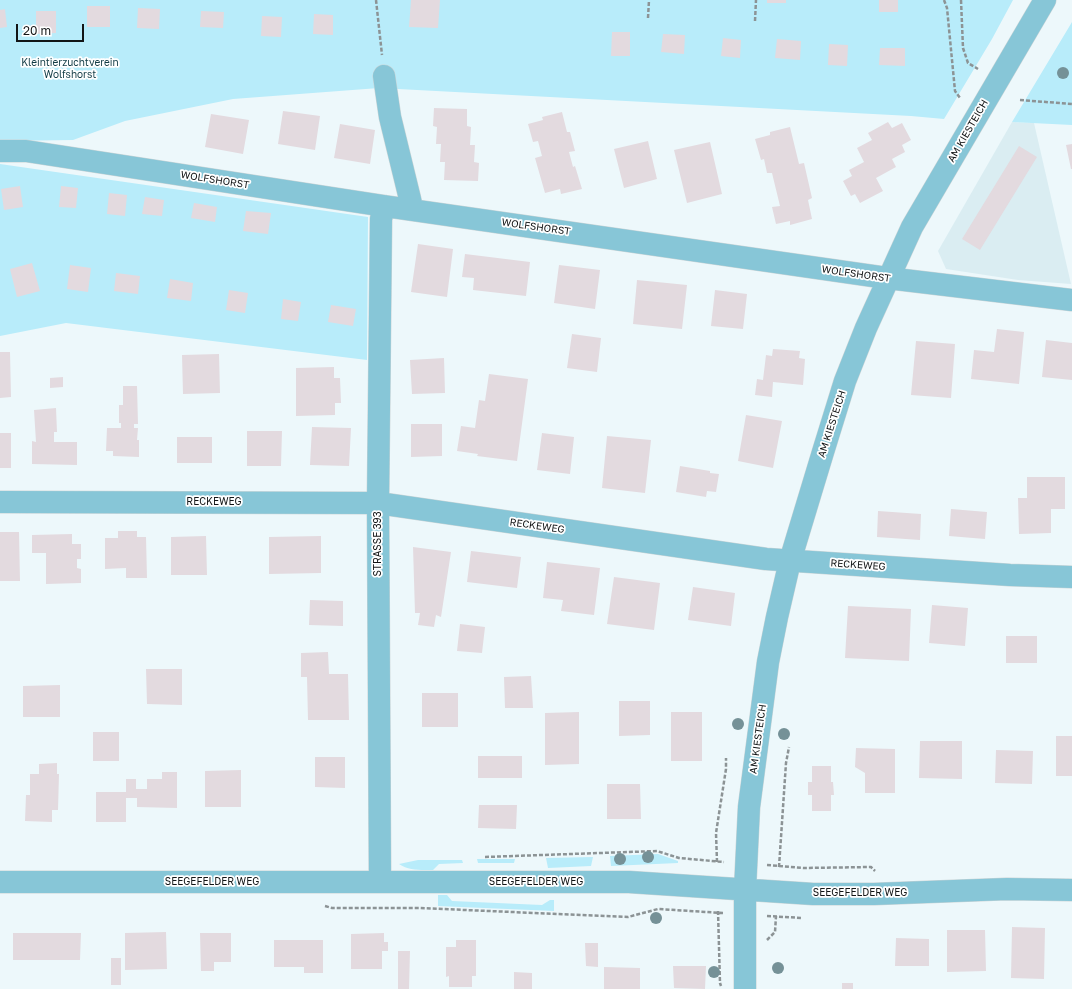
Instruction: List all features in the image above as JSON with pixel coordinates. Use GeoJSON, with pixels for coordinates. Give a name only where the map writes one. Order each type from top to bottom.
{"type":"FeatureCollection","features":[{"type":"Feature","properties":{"kind":"street","name":"AM KIESTEICH"},"geometry":{"type":"LineString","coordinates":[[745,989],[745,890],[749,806],[768,662],[790,561],[822,452],[845,381],[866,328],[887,278],[912,227],[1045,0]]}},
{"type":"Feature","properties":{"kind":"street"},"geometry":{"type":"LineString","coordinates":[[384,76],[390,117],[412,209]]}},
{"type":"Feature","properties":{"kind":"street","name":"WOLFSHORST"},"geometry":{"type":"LineString","coordinates":[[0,152],[26,151],[384,206],[887,278],[1072,300]]}},
{"type":"Feature","properties":{"kind":"street","name":"STRASSE 393"},"geometry":{"type":"LineString","coordinates":[[380,882],[378,503],[381,219],[384,206]]}},
{"type":"Feature","properties":{"kind":"street","name":"RECKEWEG"},"geometry":{"type":"LineString","coordinates":[[0,502],[378,503],[766,559],[1010,575],[1072,577]]}},
{"type":"Feature","properties":{"kind":"street","name":"SEEGEFELDER WEG"},"geometry":{"type":"LineString","coordinates":[[0,882],[380,882],[418,888],[629,882],[814,894],[874,894],[1007,889],[1072,890]]}},
{"type":"Feature","properties":{"kind":"path"},"geometry":{"type":"LineString","coordinates":[[376,0],[384,76]]}},
{"type":"Feature","properties":{"kind":"path"},"geometry":{"type":"LineString","coordinates":[[648,0],[648,18]]}},
{"type":"Feature","properties":{"kind":"path"},"geometry":{"type":"LineString","coordinates":[[755,21],[756,0]]}},
{"type":"Feature","properties":{"kind":"path"},"geometry":{"type":"LineString","coordinates":[[944,0],[947,8],[955,91],[960,98]]}},
{"type":"Feature","properties":{"kind":"path"},"geometry":{"type":"LineString","coordinates":[[961,0],[963,48],[968,63],[978,69]]}},
{"type":"Feature","properties":{"kind":"path"},"geometry":{"type":"LineString","coordinates":[[1020,100],[1072,104]]}},
{"type":"Feature","properties":{"kind":"path"},"geometry":{"type":"LineString","coordinates":[[781,839],[786,763],[789,747]]}},
{"type":"Feature","properties":{"kind":"path"},"geometry":{"type":"LineString","coordinates":[[716,832],[726,769],[726,758]]}},
{"type":"Feature","properties":{"kind":"path"},"geometry":{"type":"LineString","coordinates":[[479,858],[657,851],[679,858],[690,859]]}},
{"type":"Feature","properties":{"kind":"path"},"geometry":{"type":"LineString","coordinates":[[318,904],[332,908],[426,908],[628,917],[658,909],[688,911]]}},
{"type":"Feature","properties":{"kind":"path"},"geometry":{"type":"LineString","coordinates":[[719,942],[720,983]]}},
{"type":"Feature","properties":{"kind":"shaded area"},"geometry":{"type":"Polygon","coordinates":[[[1012,122],[1034,123],[1071,284],[1018,280],[946,269],[938,251],[1012,122]]]}},
{"type":"Feature","properties":{"kind":"green space","name":"Kleintierzuchtverein Wolfshorst"},"geometry":{"type":"Polygon","coordinates":[[[0,0],[1013,0],[992,39],[944,119],[379,88],[233,99],[125,121],[73,140],[0,141],[0,0]]]}},
{"type":"Feature","properties":{"kind":"green space"},"geometry":{"type":"Polygon","coordinates":[[[1072,22],[1072,125],[1012,122],[1072,22]]]}},
{"type":"Feature","properties":{"kind":"green space"},"geometry":{"type":"Polygon","coordinates":[[[0,164],[368,217],[367,360],[66,323],[0,336],[0,164]]]}},
{"type":"Feature","properties":{"kind":"green space"},"geometry":{"type":"Polygon","coordinates":[[[658,854],[678,861],[678,863],[611,866],[610,856],[658,854]]]}},
{"type":"Feature","properties":{"kind":"green space"},"geometry":{"type":"Polygon","coordinates":[[[593,857],[591,866],[548,868],[546,858],[593,857]]]}},
{"type":"Feature","properties":{"kind":"green space"},"geometry":{"type":"Polygon","coordinates":[[[477,859],[515,859],[514,863],[478,863],[477,859]]]}},
{"type":"Feature","properties":{"kind":"green space"},"geometry":{"type":"Polygon","coordinates":[[[418,860],[462,860],[463,863],[439,864],[433,870],[411,869],[399,864],[418,860]]]}},
{"type":"Feature","properties":{"kind":"green space"},"geometry":{"type":"Polygon","coordinates":[[[438,895],[447,895],[452,901],[542,905],[550,900],[554,900],[554,911],[438,906],[438,895]]]}},
{"type":"Feature","properties":{"kind":"building"},"geometry":{"type":"Polygon","coordinates":[[[411,0],[440,0],[438,28],[409,27],[411,0]]]}},
{"type":"Feature","properties":{"kind":"building"},"geometry":{"type":"Polygon","coordinates":[[[767,0],[786,0],[786,3],[767,3],[767,0]]]}},
{"type":"Feature","properties":{"kind":"building"},"geometry":{"type":"Polygon","coordinates":[[[879,0],[898,0],[898,12],[879,12],[879,0]]]}},
{"type":"Feature","properties":{"kind":"building"},"geometry":{"type":"Polygon","coordinates":[[[87,6],[110,6],[110,27],[87,27],[87,6]]]}},
{"type":"Feature","properties":{"kind":"building"},"geometry":{"type":"Polygon","coordinates":[[[138,8],[160,9],[159,29],[137,28],[138,8]]]}},
{"type":"Feature","properties":{"kind":"building"},"geometry":{"type":"Polygon","coordinates":[[[5,9],[7,27],[0,28],[0,10],[5,9]]]}},
{"type":"Feature","properties":{"kind":"building"},"geometry":{"type":"Polygon","coordinates":[[[36,11],[56,11],[56,33],[36,34],[36,11]]]}},
{"type":"Feature","properties":{"kind":"building"},"geometry":{"type":"Polygon","coordinates":[[[201,11],[224,12],[223,28],[200,27],[201,11]]]}},
{"type":"Feature","properties":{"kind":"building"},"geometry":{"type":"Polygon","coordinates":[[[314,14],[333,15],[333,35],[313,34],[314,14]]]}},
{"type":"Feature","properties":{"kind":"building"},"geometry":{"type":"Polygon","coordinates":[[[262,16],[282,17],[281,37],[261,36],[262,16]]]}},
{"type":"Feature","properties":{"kind":"building"},"geometry":{"type":"Polygon","coordinates":[[[612,32],[630,32],[630,56],[611,56],[612,32]]]}},
{"type":"Feature","properties":{"kind":"building"},"geometry":{"type":"Polygon","coordinates":[[[663,34],[685,35],[684,54],[661,52],[663,34]]]}},
{"type":"Feature","properties":{"kind":"building"},"geometry":{"type":"Polygon","coordinates":[[[723,38],[741,40],[740,58],[721,56],[723,38]]]}},
{"type":"Feature","properties":{"kind":"building"},"geometry":{"type":"Polygon","coordinates":[[[777,39],[801,41],[800,60],[775,58],[777,39]]]}},
{"type":"Feature","properties":{"kind":"building"},"geometry":{"type":"Polygon","coordinates":[[[829,44],[848,45],[847,66],[828,65],[829,44]]]}},
{"type":"Feature","properties":{"kind":"building"},"geometry":{"type":"Polygon","coordinates":[[[880,48],[905,48],[905,66],[879,65],[880,48]]]}},
{"type":"Feature","properties":{"kind":"building"},"geometry":{"type":"Polygon","coordinates":[[[434,108],[467,109],[467,126],[471,127],[470,145],[475,145],[474,162],[479,163],[478,181],[444,180],[445,162],[440,162],[441,144],[436,144],[437,127],[433,126],[434,108]]]}},
{"type":"Feature","properties":{"kind":"building"},"geometry":{"type":"Polygon","coordinates":[[[283,111],[320,116],[315,150],[278,144],[283,111]]]}},
{"type":"Feature","properties":{"kind":"building"},"geometry":{"type":"Polygon","coordinates":[[[562,112],[567,132],[570,132],[575,151],[569,152],[582,189],[561,194],[560,189],[545,193],[535,158],[542,156],[538,141],[533,142],[528,124],[543,120],[542,117],[562,112]]]}},
{"type":"Feature","properties":{"kind":"building"},"geometry":{"type":"Polygon","coordinates":[[[211,114],[249,120],[243,154],[205,147],[211,114]]]}},
{"type":"Feature","properties":{"kind":"building"},"geometry":{"type":"Polygon","coordinates":[[[888,122],[892,128],[902,123],[911,140],[902,145],[905,152],[892,159],[896,167],[876,178],[883,191],[860,203],[855,194],[851,196],[843,181],[852,176],[849,170],[864,162],[857,148],[872,140],[868,133],[888,122]]]}},
{"type":"Feature","properties":{"kind":"building"},"geometry":{"type":"Polygon","coordinates":[[[340,124],[375,130],[370,164],[334,158],[340,124]]]}},
{"type":"Feature","properties":{"kind":"building"},"geometry":{"type":"Polygon","coordinates":[[[790,127],[799,164],[804,163],[812,198],[808,200],[812,219],[790,225],[790,221],[776,224],[772,207],[780,206],[772,173],[767,173],[764,159],[761,160],[755,139],[770,135],[770,132],[790,127]]]}},
{"type":"Feature","properties":{"kind":"building"},"geometry":{"type":"Polygon","coordinates":[[[648,141],[657,179],[624,188],[614,149],[648,141]]]}},
{"type":"Feature","properties":{"kind":"building"},"geometry":{"type":"Polygon","coordinates":[[[710,142],[722,194],[687,203],[674,150],[710,142]]]}},
{"type":"Feature","properties":{"kind":"building"},"geometry":{"type":"Polygon","coordinates":[[[1072,144],[1072,169],[1071,169],[1066,145],[1072,144]]]}},
{"type":"Feature","properties":{"kind":"building"},"geometry":{"type":"Polygon","coordinates":[[[1019,146],[1037,157],[980,250],[962,239],[1019,146]]]}},
{"type":"Feature","properties":{"kind":"building"},"geometry":{"type":"Polygon","coordinates":[[[20,186],[23,207],[4,210],[1,189],[20,186]]]}},
{"type":"Feature","properties":{"kind":"building"},"geometry":{"type":"Polygon","coordinates":[[[61,186],[78,188],[76,208],[59,207],[61,186]]]}},
{"type":"Feature","properties":{"kind":"building"},"geometry":{"type":"Polygon","coordinates":[[[109,193],[127,195],[125,216],[107,214],[109,193]]]}},
{"type":"Feature","properties":{"kind":"building"},"geometry":{"type":"Polygon","coordinates":[[[145,197],[164,200],[162,216],[142,214],[145,197]]]}},
{"type":"Feature","properties":{"kind":"building"},"geometry":{"type":"Polygon","coordinates":[[[194,203],[217,207],[215,222],[191,218],[194,203]]]}},
{"type":"Feature","properties":{"kind":"building"},"geometry":{"type":"Polygon","coordinates":[[[246,211],[271,213],[268,234],[243,231],[246,211]]]}},
{"type":"Feature","properties":{"kind":"building"},"geometry":{"type":"Polygon","coordinates":[[[418,244],[453,249],[447,297],[411,292],[418,244]]]}},
{"type":"Feature","properties":{"kind":"building"},"geometry":{"type":"Polygon","coordinates":[[[465,254],[530,262],[526,296],[473,290],[474,278],[462,277],[465,254]]]}},
{"type":"Feature","properties":{"kind":"building"},"geometry":{"type":"Polygon","coordinates":[[[32,263],[40,291],[17,297],[10,269],[32,263]]]}},
{"type":"Feature","properties":{"kind":"building"},"geometry":{"type":"Polygon","coordinates":[[[70,265],[91,268],[88,292],[67,289],[70,265]]]}},
{"type":"Feature","properties":{"kind":"building"},"geometry":{"type":"Polygon","coordinates":[[[559,265],[600,270],[595,309],[554,303],[559,265]]]}},
{"type":"Feature","properties":{"kind":"building"},"geometry":{"type":"Polygon","coordinates":[[[116,273],[140,276],[138,294],[114,291],[116,273]]]}},
{"type":"Feature","properties":{"kind":"building"},"geometry":{"type":"Polygon","coordinates":[[[170,279],[193,283],[191,301],[167,298],[170,279]]]}},
{"type":"Feature","properties":{"kind":"building"},"geometry":{"type":"Polygon","coordinates":[[[637,280],[687,285],[682,329],[633,324],[637,280]]]}},
{"type":"Feature","properties":{"kind":"building"},"geometry":{"type":"Polygon","coordinates":[[[229,290],[248,293],[245,313],[226,310],[229,290]]]}},
{"type":"Feature","properties":{"kind":"building"},"geometry":{"type":"Polygon","coordinates":[[[715,290],[747,294],[743,329],[711,326],[715,290]]]}},
{"type":"Feature","properties":{"kind":"building"},"geometry":{"type":"Polygon","coordinates":[[[283,299],[301,302],[298,321],[281,319],[283,299]]]}},
{"type":"Feature","properties":{"kind":"building"},"geometry":{"type":"Polygon","coordinates":[[[331,305],[356,309],[353,326],[328,322],[331,305]]]}},
{"type":"Feature","properties":{"kind":"building"},"geometry":{"type":"Polygon","coordinates":[[[997,329],[1024,332],[1019,384],[971,379],[974,350],[994,352],[997,329]]]}},
{"type":"Feature","properties":{"kind":"building"},"geometry":{"type":"Polygon","coordinates":[[[572,334],[601,338],[597,372],[567,368],[572,334]]]}},
{"type":"Feature","properties":{"kind":"building"},"geometry":{"type":"Polygon","coordinates":[[[1046,340],[1072,343],[1072,380],[1042,377],[1046,340]]]}},
{"type":"Feature","properties":{"kind":"building"},"geometry":{"type":"Polygon","coordinates":[[[916,341],[955,344],[951,398],[911,395],[916,341]]]}},
{"type":"Feature","properties":{"kind":"building"},"geometry":{"type":"Polygon","coordinates":[[[773,349],[800,351],[799,358],[805,359],[803,385],[773,382],[772,397],[755,395],[757,379],[763,380],[766,355],[772,356],[773,349]]]}},
{"type":"Feature","properties":{"kind":"building"},"geometry":{"type":"Polygon","coordinates":[[[0,352],[10,352],[11,397],[0,398],[0,352]]]}},
{"type":"Feature","properties":{"kind":"building"},"geometry":{"type":"Polygon","coordinates":[[[219,354],[220,393],[183,394],[182,355],[219,354]]]}},
{"type":"Feature","properties":{"kind":"building"},"geometry":{"type":"Polygon","coordinates":[[[444,358],[445,393],[412,394],[410,360],[444,358]]]}},
{"type":"Feature","properties":{"kind":"building"},"geometry":{"type":"Polygon","coordinates":[[[334,367],[334,378],[340,378],[341,403],[335,403],[335,415],[296,416],[296,368],[334,367]]]}},
{"type":"Feature","properties":{"kind":"building"},"geometry":{"type":"Polygon","coordinates":[[[489,374],[528,379],[517,461],[477,456],[478,454],[457,451],[461,426],[475,428],[479,400],[485,401],[489,374]]]}},
{"type":"Feature","properties":{"kind":"building"},"geometry":{"type":"Polygon","coordinates":[[[63,377],[63,387],[50,388],[50,378],[63,377]]]}},
{"type":"Feature","properties":{"kind":"building"},"geometry":{"type":"Polygon","coordinates":[[[123,386],[137,386],[138,424],[134,424],[134,428],[138,428],[137,440],[139,440],[139,457],[113,456],[113,451],[106,451],[107,428],[121,428],[121,423],[119,423],[119,405],[123,405],[123,386]]]}},
{"type":"Feature","properties":{"kind":"building"},"geometry":{"type":"Polygon","coordinates":[[[56,408],[57,432],[54,432],[54,442],[77,442],[77,465],[32,464],[32,441],[36,442],[34,410],[56,408]]]}},
{"type":"Feature","properties":{"kind":"building"},"geometry":{"type":"Polygon","coordinates":[[[746,415],[782,421],[773,468],[738,461],[746,415]]]}},
{"type":"Feature","properties":{"kind":"building"},"geometry":{"type":"Polygon","coordinates":[[[411,424],[442,424],[442,456],[411,457],[411,424]]]}},
{"type":"Feature","properties":{"kind":"building"},"geometry":{"type":"Polygon","coordinates":[[[312,427],[351,428],[349,466],[310,465],[312,427]]]}},
{"type":"Feature","properties":{"kind":"building"},"geometry":{"type":"Polygon","coordinates":[[[247,431],[282,431],[281,466],[247,466],[247,431]]]}},
{"type":"Feature","properties":{"kind":"building"},"geometry":{"type":"Polygon","coordinates":[[[0,433],[11,433],[11,468],[0,468],[0,433]]]}},
{"type":"Feature","properties":{"kind":"building"},"geometry":{"type":"Polygon","coordinates":[[[542,433],[574,437],[570,474],[537,470],[542,433]]]}},
{"type":"Feature","properties":{"kind":"building"},"geometry":{"type":"Polygon","coordinates":[[[607,436],[651,440],[645,493],[602,488],[607,436]]]}},
{"type":"Feature","properties":{"kind":"building"},"geometry":{"type":"Polygon","coordinates":[[[177,437],[212,437],[212,463],[177,463],[177,437]]]}},
{"type":"Feature","properties":{"kind":"building"},"geometry":{"type":"Polygon","coordinates":[[[680,466],[719,474],[716,492],[707,491],[706,497],[676,492],[680,466]]]}},
{"type":"Feature","properties":{"kind":"building"},"geometry":{"type":"Polygon","coordinates":[[[1027,477],[1065,477],[1065,509],[1051,509],[1051,533],[1019,534],[1018,498],[1027,498],[1027,477]]]}},
{"type":"Feature","properties":{"kind":"building"},"geometry":{"type":"Polygon","coordinates":[[[951,509],[987,512],[985,539],[949,536],[951,509]]]}},
{"type":"Feature","properties":{"kind":"building"},"geometry":{"type":"Polygon","coordinates":[[[878,511],[921,514],[920,540],[877,537],[878,511]]]}},
{"type":"Feature","properties":{"kind":"building"},"geometry":{"type":"Polygon","coordinates":[[[118,531],[137,531],[137,537],[146,537],[147,578],[126,578],[126,568],[105,569],[105,538],[118,538],[118,531]]]}},
{"type":"Feature","properties":{"kind":"building"},"geometry":{"type":"Polygon","coordinates":[[[0,532],[19,532],[20,581],[0,581],[0,532]]]}},
{"type":"Feature","properties":{"kind":"building"},"geometry":{"type":"Polygon","coordinates":[[[72,534],[72,544],[81,544],[81,559],[77,559],[77,568],[81,569],[81,583],[46,584],[46,553],[32,553],[32,535],[72,534]]]}},
{"type":"Feature","properties":{"kind":"building"},"geometry":{"type":"Polygon","coordinates":[[[206,536],[207,575],[171,575],[171,537],[206,536]]]}},
{"type":"Feature","properties":{"kind":"building"},"geometry":{"type":"Polygon","coordinates":[[[321,536],[321,573],[269,574],[269,537],[321,536]]]}},
{"type":"Feature","properties":{"kind":"building"},"geometry":{"type":"Polygon","coordinates":[[[413,547],[451,552],[441,617],[436,615],[434,627],[418,625],[420,613],[415,613],[413,547]]]}},
{"type":"Feature","properties":{"kind":"building"},"geometry":{"type":"Polygon","coordinates":[[[471,551],[521,557],[517,588],[467,582],[471,551]]]}},
{"type":"Feature","properties":{"kind":"building"},"geometry":{"type":"Polygon","coordinates":[[[547,562],[600,568],[594,615],[561,611],[563,600],[543,598],[547,562]]]}},
{"type":"Feature","properties":{"kind":"building"},"geometry":{"type":"Polygon","coordinates":[[[614,577],[660,583],[654,630],[607,624],[614,577]]]}},
{"type":"Feature","properties":{"kind":"building"},"geometry":{"type":"Polygon","coordinates":[[[693,587],[735,593],[731,626],[688,620],[693,587]]]}},
{"type":"Feature","properties":{"kind":"building"},"geometry":{"type":"Polygon","coordinates":[[[310,600],[343,601],[343,626],[309,625],[310,600]]]}},
{"type":"Feature","properties":{"kind":"building"},"geometry":{"type":"Polygon","coordinates":[[[932,605],[968,608],[965,646],[929,643],[932,605]]]}},
{"type":"Feature","properties":{"kind":"building"},"geometry":{"type":"Polygon","coordinates":[[[848,606],[911,609],[909,661],[845,658],[848,606]]]}},
{"type":"Feature","properties":{"kind":"building"},"geometry":{"type":"Polygon","coordinates":[[[460,624],[485,627],[482,653],[457,651],[460,624]]]}},
{"type":"Feature","properties":{"kind":"building"},"geometry":{"type":"Polygon","coordinates":[[[1006,636],[1037,636],[1037,663],[1006,663],[1006,636]]]}},
{"type":"Feature","properties":{"kind":"building"},"geometry":{"type":"Polygon","coordinates":[[[328,652],[329,674],[348,674],[349,720],[308,720],[307,677],[301,677],[301,653],[328,652]]]}},
{"type":"Feature","properties":{"kind":"building"},"geometry":{"type":"Polygon","coordinates":[[[146,669],[182,669],[182,705],[147,704],[146,669]]]}},
{"type":"Feature","properties":{"kind":"building"},"geometry":{"type":"Polygon","coordinates":[[[531,676],[533,708],[505,708],[504,677],[531,676]]]}},
{"type":"Feature","properties":{"kind":"building"},"geometry":{"type":"Polygon","coordinates":[[[60,685],[60,717],[23,717],[23,686],[60,685]]]}},
{"type":"Feature","properties":{"kind":"building"},"geometry":{"type":"Polygon","coordinates":[[[422,693],[458,693],[458,727],[422,727],[422,693]]]}},
{"type":"Feature","properties":{"kind":"building"},"geometry":{"type":"Polygon","coordinates":[[[619,701],[650,701],[650,735],[619,736],[619,701]]]}},
{"type":"Feature","properties":{"kind":"building"},"geometry":{"type":"Polygon","coordinates":[[[579,712],[579,764],[545,765],[545,713],[579,712]]]}},
{"type":"Feature","properties":{"kind":"building"},"geometry":{"type":"Polygon","coordinates":[[[671,712],[702,712],[702,761],[671,761],[671,712]]]}},
{"type":"Feature","properties":{"kind":"building"},"geometry":{"type":"Polygon","coordinates":[[[93,732],[119,732],[119,761],[93,761],[93,732]]]}},
{"type":"Feature","properties":{"kind":"building"},"geometry":{"type":"Polygon","coordinates":[[[1056,736],[1072,736],[1072,776],[1056,776],[1056,736]]]}},
{"type":"Feature","properties":{"kind":"building"},"geometry":{"type":"Polygon","coordinates":[[[920,741],[962,741],[962,779],[919,778],[920,741]]]}},
{"type":"Feature","properties":{"kind":"building"},"geometry":{"type":"Polygon","coordinates":[[[856,748],[895,749],[895,793],[865,793],[865,773],[855,767],[856,748]]]}},
{"type":"Feature","properties":{"kind":"building"},"geometry":{"type":"Polygon","coordinates":[[[996,750],[1033,751],[1032,784],[995,783],[996,750]]]}},
{"type":"Feature","properties":{"kind":"building"},"geometry":{"type":"Polygon","coordinates":[[[478,756],[522,756],[522,778],[478,778],[478,756]]]}},
{"type":"Feature","properties":{"kind":"building"},"geometry":{"type":"Polygon","coordinates":[[[315,757],[345,757],[345,788],[315,787],[315,757]]]}},
{"type":"Feature","properties":{"kind":"building"},"geometry":{"type":"Polygon","coordinates":[[[57,763],[57,774],[59,774],[58,810],[52,810],[52,822],[25,821],[26,795],[30,795],[30,774],[39,774],[39,764],[57,763]]]}},
{"type":"Feature","properties":{"kind":"building"},"geometry":{"type":"Polygon","coordinates":[[[812,766],[831,766],[831,782],[833,782],[834,795],[831,795],[831,811],[812,811],[812,795],[808,795],[808,782],[812,782],[812,766]]]}},
{"type":"Feature","properties":{"kind":"building"},"geometry":{"type":"Polygon","coordinates":[[[241,770],[241,807],[205,807],[205,771],[241,770]]]}},
{"type":"Feature","properties":{"kind":"building"},"geometry":{"type":"Polygon","coordinates":[[[162,772],[177,772],[177,808],[137,807],[137,798],[126,798],[126,822],[96,822],[96,792],[126,792],[126,779],[136,779],[136,789],[147,789],[147,779],[162,779],[162,772]]]}},
{"type":"Feature","properties":{"kind":"building"},"geometry":{"type":"Polygon","coordinates":[[[607,784],[640,784],[641,819],[607,819],[607,784]]]}},
{"type":"Feature","properties":{"kind":"building"},"geometry":{"type":"Polygon","coordinates":[[[479,805],[517,805],[516,829],[478,828],[479,805]]]}},
{"type":"Feature","properties":{"kind":"building"},"geometry":{"type":"Polygon","coordinates":[[[1012,927],[1045,928],[1044,979],[1011,978],[1012,927]]]}},
{"type":"Feature","properties":{"kind":"building"},"geometry":{"type":"Polygon","coordinates":[[[947,930],[985,930],[986,971],[947,972],[947,930]]]}},
{"type":"Feature","properties":{"kind":"building"},"geometry":{"type":"Polygon","coordinates":[[[166,932],[167,969],[125,970],[125,933],[166,932]]]}},
{"type":"Feature","properties":{"kind":"building"},"geometry":{"type":"Polygon","coordinates":[[[13,933],[81,933],[80,960],[13,960],[13,933]]]}},
{"type":"Feature","properties":{"kind":"building"},"geometry":{"type":"Polygon","coordinates":[[[200,933],[231,933],[231,962],[214,962],[214,971],[201,971],[200,933]]]}},
{"type":"Feature","properties":{"kind":"building"},"geometry":{"type":"Polygon","coordinates":[[[384,933],[384,942],[388,942],[388,951],[382,951],[382,969],[351,969],[351,934],[384,933]]]}},
{"type":"Feature","properties":{"kind":"building"},"geometry":{"type":"Polygon","coordinates":[[[896,938],[929,939],[929,966],[895,966],[896,938]]]}},
{"type":"Feature","properties":{"kind":"building"},"geometry":{"type":"Polygon","coordinates":[[[274,940],[323,940],[323,973],[304,973],[304,967],[274,967],[274,940]]]}},
{"type":"Feature","properties":{"kind":"building"},"geometry":{"type":"Polygon","coordinates":[[[456,940],[476,940],[476,976],[472,976],[472,987],[449,987],[449,976],[446,977],[446,947],[456,947],[456,940]]]}},
{"type":"Feature","properties":{"kind":"building"},"geometry":{"type":"Polygon","coordinates":[[[585,943],[598,943],[598,967],[586,966],[585,943]]]}},
{"type":"Feature","properties":{"kind":"building"},"geometry":{"type":"Polygon","coordinates":[[[398,951],[410,951],[409,989],[398,989],[398,951]]]}},
{"type":"Feature","properties":{"kind":"building"},"geometry":{"type":"Polygon","coordinates":[[[111,958],[121,958],[121,985],[111,985],[111,958]]]}},
{"type":"Feature","properties":{"kind":"building"},"geometry":{"type":"Polygon","coordinates":[[[673,966],[706,966],[705,989],[674,988],[673,966]]]}},
{"type":"Feature","properties":{"kind":"building"},"geometry":{"type":"Polygon","coordinates":[[[604,967],[640,968],[640,989],[604,989],[604,967]]]}},
{"type":"Feature","properties":{"kind":"building"},"geometry":{"type":"Polygon","coordinates":[[[514,972],[532,973],[532,989],[514,989],[514,972]]]}},
{"type":"Feature","properties":{"kind":"building"},"geometry":{"type":"Polygon","coordinates":[[[842,983],[853,983],[853,989],[842,989],[842,983]]]}}]}
